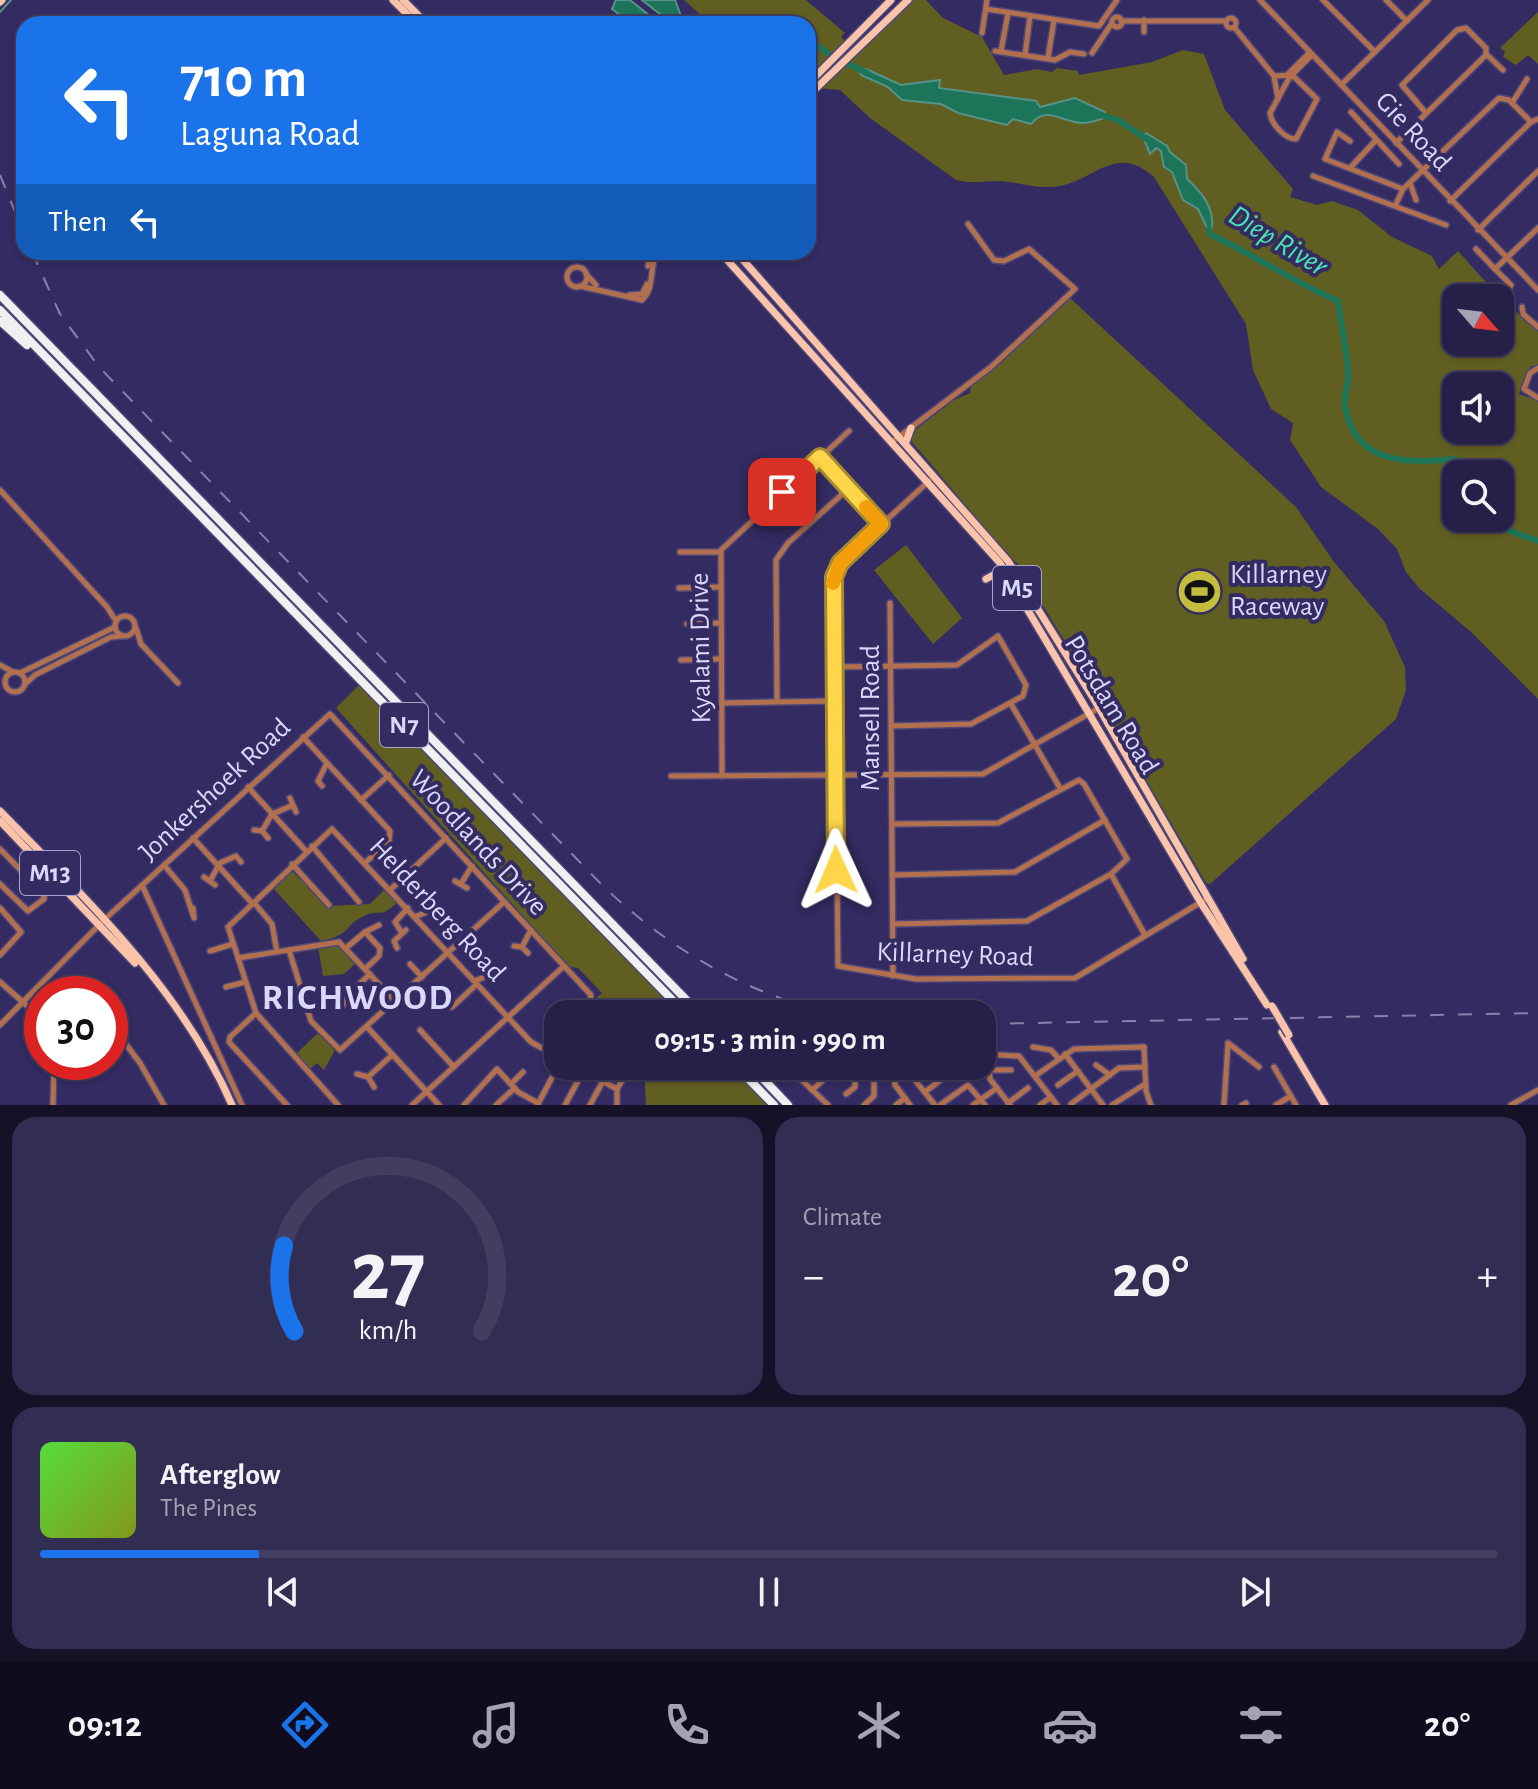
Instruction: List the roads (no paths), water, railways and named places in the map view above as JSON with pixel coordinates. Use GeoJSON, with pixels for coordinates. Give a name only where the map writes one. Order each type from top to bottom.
{"type":"FeatureCollection","features":[{"type":"Feature","properties":{"kind":"highway"},"geometry":{"type":"LineString","coordinates":[[0,288],[113,410]]}},
{"type":"Feature","properties":{"kind":"highway","name":"N7"},"geometry":{"type":"LineString","coordinates":[[0,295],[686,1000]]}},
{"type":"Feature","properties":{"kind":"highway","name":"N7"},"geometry":{"type":"LineString","coordinates":[[0,310],[672,1000]]}},
{"type":"Feature","properties":{"kind":"highway"},"geometry":{"type":"LineString","coordinates":[[0,321],[73,385]]}},
{"type":"Feature","properties":{"kind":"highway"},"geometry":{"type":"LineString","coordinates":[[750,1080],[774,1105]]}},
{"type":"Feature","properties":{"kind":"highway"},"geometry":{"type":"LineString","coordinates":[[764,1080],[788,1105]]}},
{"type":"Feature","properties":{"kind":"main road"},"geometry":{"type":"LineString","coordinates":[[393,0],[409,16]]}},
{"type":"Feature","properties":{"kind":"main road"},"geometry":{"type":"LineString","coordinates":[[403,0],[419,16]]}},
{"type":"Feature","properties":{"kind":"main road"},"geometry":{"type":"LineString","coordinates":[[858,40],[891,0]]}},
{"type":"Feature","properties":{"kind":"main road"},"geometry":{"type":"LineString","coordinates":[[816,80],[858,40],[908,0]]}},
{"type":"Feature","properties":{"kind":"main road","name":"Potsdam Road"},"geometry":{"type":"LineString","coordinates":[[728,260],[984,543],[1018,590],[1327,1105]]}},
{"type":"Feature","properties":{"kind":"main road","name":"Potsdam Road"},"geometry":{"type":"LineString","coordinates":[[743,260],[936,475],[1020,577],[1099,708],[1204,900]]}},
{"type":"Feature","properties":{"kind":"main road"},"geometry":{"type":"LineString","coordinates":[[742,275],[750,267]]}},
{"type":"Feature","properties":{"kind":"main road"},"geometry":{"type":"LineString","coordinates":[[903,438],[911,428]]}},
{"type":"Feature","properties":{"kind":"main road"},"geometry":{"type":"LineString","coordinates":[[986,579],[999,573],[1018,590]]}},
{"type":"Feature","properties":{"kind":"main road","name":"M13"},"geometry":{"type":"LineString","coordinates":[[0,811],[165,992],[202,1044],[232,1105]]}},
{"type":"Feature","properties":{"kind":"main road","name":"M13"},"geometry":{"type":"LineString","coordinates":[[0,821],[102,923]]}},
{"type":"Feature","properties":{"kind":"street"},"geometry":{"type":"LineString","coordinates":[[982,33],[987,0]]}},
{"type":"Feature","properties":{"kind":"street"},"geometry":{"type":"LineString","coordinates":[[986,9],[1100,26],[1117,0]]}},
{"type":"Feature","properties":{"kind":"street","name":"Gie Road"},"geometry":{"type":"LineString","coordinates":[[1260,0],[1538,290]]}},
{"type":"Feature","properties":{"kind":"street"},"geometry":{"type":"LineString","coordinates":[[1323,0],[1375,52]]}},
{"type":"Feature","properties":{"kind":"street"},"geometry":{"type":"LineString","coordinates":[[1386,0],[1407,21]]}},
{"type":"Feature","properties":{"kind":"street"},"geometry":{"type":"LineString","coordinates":[[1341,85],[1428,0]]}},
{"type":"Feature","properties":{"kind":"street"},"geometry":{"type":"LineString","coordinates":[[1008,13],[998,51],[1057,60],[1070,52],[1084,54]]}},
{"type":"Feature","properties":{"kind":"street"},"geometry":{"type":"LineString","coordinates":[[1025,55],[1030,16]]}},
{"type":"Feature","properties":{"kind":"street"},"geometry":{"type":"LineString","coordinates":[[1092,53],[1116,17],[1121,21],[1233,19],[1234,27],[1274,76],[1278,100]]}},
{"type":"Feature","properties":{"kind":"street"},"geometry":{"type":"LineString","coordinates":[[1048,59],[1054,20]]}},
{"type":"Feature","properties":{"kind":"street"},"geometry":{"type":"LineString","coordinates":[[1144,20],[1144,32]]}},
{"type":"Feature","properties":{"kind":"street"},"geometry":{"type":"LineString","coordinates":[[1426,113],[1403,90],[1407,79],[1461,27],[1482,43],[1486,54],[1503,70]]}},
{"type":"Feature","properties":{"kind":"street"},"geometry":{"type":"LineString","coordinates":[[1274,76],[1289,77],[1317,101],[1296,139],[1286,136],[1270,119],[1289,77],[1311,54]]}},
{"type":"Feature","properties":{"kind":"street"},"geometry":{"type":"LineString","coordinates":[[1396,143],[1486,54]]}},
{"type":"Feature","properties":{"kind":"street"},"geometry":{"type":"LineString","coordinates":[[1512,103],[1527,79]]}},
{"type":"Feature","properties":{"kind":"street"},"geometry":{"type":"LineString","coordinates":[[1395,206],[1403,189],[1504,97],[1531,122]]}},
{"type":"Feature","properties":{"kind":"street"},"geometry":{"type":"LineString","coordinates":[[1351,112],[1399,164]]}},
{"type":"Feature","properties":{"kind":"street"},"geometry":{"type":"LineString","coordinates":[[1450,201],[1531,122],[1538,119]]}},
{"type":"Feature","properties":{"kind":"street"},"geometry":{"type":"LineString","coordinates":[[1325,159],[1337,132],[1350,141]]}},
{"type":"Feature","properties":{"kind":"street"},"geometry":{"type":"LineString","coordinates":[[1350,168],[1376,139]]}},
{"type":"Feature","properties":{"kind":"street"},"geometry":{"type":"LineString","coordinates":[[1316,155],[1403,189]]}},
{"type":"Feature","properties":{"kind":"street"},"geometry":{"type":"LineString","coordinates":[[1478,230],[1538,171]]}},
{"type":"Feature","properties":{"kind":"street"},"geometry":{"type":"LineString","coordinates":[[1381,174],[1392,184]]}},
{"type":"Feature","properties":{"kind":"street"},"geometry":{"type":"LineString","coordinates":[[1313,176],[1446,225]]}},
{"type":"Feature","properties":{"kind":"street"},"geometry":{"type":"LineString","coordinates":[[1410,183],[1416,200]]}},
{"type":"Feature","properties":{"kind":"street"},"geometry":{"type":"LineString","coordinates":[[911,428],[991,367],[1075,289],[1029,249],[1004,261],[994,260],[968,224]]}},
{"type":"Feature","properties":{"kind":"street"},"geometry":{"type":"LineString","coordinates":[[1495,269],[1537,230]]}},
{"type":"Feature","properties":{"kind":"street"},"geometry":{"type":"LineString","coordinates":[[1476,249],[1510,284]]}},
{"type":"Feature","properties":{"kind":"street"},"geometry":{"type":"LineString","coordinates":[[645,295],[632,296],[597,286],[577,267],[568,272],[569,284],[594,287],[638,300],[645,295],[652,260]]}},
{"type":"Feature","properties":{"kind":"street"},"geometry":{"type":"LineString","coordinates":[[580,286],[586,274]]}},
{"type":"Feature","properties":{"kind":"street"},"geometry":{"type":"LineString","coordinates":[[1522,307],[1523,314],[1538,327]]}},
{"type":"Feature","properties":{"kind":"street"},"geometry":{"type":"LineString","coordinates":[[1538,368],[1530,373],[1524,389],[1538,398]]}},
{"type":"Feature","properties":{"kind":"street","name":"Kyalami Drive"},"geometry":{"type":"LineString","coordinates":[[722,776],[721,552],[849,431]]}},
{"type":"Feature","properties":{"kind":"street"},"geometry":{"type":"LineString","coordinates":[[892,442],[903,438]]}},
{"type":"Feature","properties":{"kind":"street"},"geometry":{"type":"LineString","coordinates":[[820,457],[881,524]]}},
{"type":"Feature","properties":{"kind":"street","name":"Killarney Road"},"geometry":{"type":"LineString","coordinates":[[936,475],[840,563],[834,577],[838,966],[929,980],[1075,978],[1204,900]]}},
{"type":"Feature","properties":{"kind":"street"},"geometry":{"type":"LineString","coordinates":[[777,701],[776,560],[788,543],[849,488]]}},
{"type":"Feature","properties":{"kind":"street"},"geometry":{"type":"LineString","coordinates":[[0,490],[107,607],[124,636],[141,644],[178,683]]}},
{"type":"Feature","properties":{"kind":"street"},"geometry":{"type":"LineString","coordinates":[[680,552],[721,552]]}},
{"type":"Feature","properties":{"kind":"street"},"geometry":{"type":"LineString","coordinates":[[679,588],[720,587]]}},
{"type":"Feature","properties":{"kind":"street","name":"Mansell Road"},"geometry":{"type":"LineString","coordinates":[[890,603],[893,976]]}},
{"type":"Feature","properties":{"kind":"street"},"geometry":{"type":"LineString","coordinates":[[107,607],[132,617],[141,644]]}},
{"type":"Feature","properties":{"kind":"street"},"geometry":{"type":"LineString","coordinates":[[3,682],[16,672],[115,624],[123,615]]}},
{"type":"Feature","properties":{"kind":"street"},"geometry":{"type":"LineString","coordinates":[[687,624],[720,623]]}},
{"type":"Feature","properties":{"kind":"street"},"geometry":{"type":"LineString","coordinates":[[0,694],[19,692],[31,677],[111,637],[124,636],[136,628]]}},
{"type":"Feature","properties":{"kind":"street"},"geometry":{"type":"LineString","coordinates":[[835,667],[957,665],[998,636],[1026,685],[1025,694],[1011,704],[968,725],[891,726]]}},
{"type":"Feature","properties":{"kind":"street"},"geometry":{"type":"LineString","coordinates":[[681,660],[721,659]]}},
{"type":"Feature","properties":{"kind":"street"},"geometry":{"type":"LineString","coordinates":[[12,692],[3,682],[0,668],[16,672],[25,684]]}},
{"type":"Feature","properties":{"kind":"street"},"geometry":{"type":"LineString","coordinates":[[722,703],[835,701]]}},
{"type":"Feature","properties":{"kind":"street"},"geometry":{"type":"LineString","coordinates":[[1011,704],[1060,788]]}},
{"type":"Feature","properties":{"kind":"street"},"geometry":{"type":"LineString","coordinates":[[671,776],[985,774],[1099,708]]}},
{"type":"Feature","properties":{"kind":"street","name":"Jonkershoek Road"},"geometry":{"type":"LineString","coordinates":[[0,1025],[128,898],[330,714]]}},
{"type":"Feature","properties":{"kind":"street","name":"Woodlands Drive"},"geometry":{"type":"LineString","coordinates":[[330,714],[564,966],[591,1000]]}},
{"type":"Feature","properties":{"kind":"street"},"geometry":{"type":"LineString","coordinates":[[303,737],[391,835],[366,862]]}},
{"type":"Feature","properties":{"kind":"street"},"geometry":{"type":"LineString","coordinates":[[310,780],[320,784],[327,763]]}},
{"type":"Feature","properties":{"kind":"street"},"geometry":{"type":"LineString","coordinates":[[361,800],[389,775]]}},
{"type":"Feature","properties":{"kind":"street"},"geometry":{"type":"LineString","coordinates":[[892,824],[998,823],[1076,780],[1083,782],[1127,859],[1111,874],[1027,921],[893,924]]}},
{"type":"Feature","properties":{"kind":"street"},"geometry":{"type":"LineString","coordinates":[[248,787],[359,902]]}},
{"type":"Feature","properties":{"kind":"street"},"geometry":{"type":"LineString","coordinates":[[290,798],[296,812]]}},
{"type":"Feature","properties":{"kind":"street"},"geometry":{"type":"LineString","coordinates":[[262,831],[272,814],[291,806]]}},
{"type":"Feature","properties":{"kind":"street"},"geometry":{"type":"LineString","coordinates":[[892,875],[1015,872],[1105,820]]}},
{"type":"Feature","properties":{"kind":"street","name":"Helderberg Road"},"geometry":{"type":"LineString","coordinates":[[309,849],[331,829],[337,831],[533,1044],[544,1050]]}},
{"type":"Feature","properties":{"kind":"street"},"geometry":{"type":"LineString","coordinates":[[254,830],[262,831],[268,838]]}},
{"type":"Feature","properties":{"kind":"street"},"geometry":{"type":"LineString","coordinates":[[193,838],[272,924],[277,952]]}},
{"type":"Feature","properties":{"kind":"street"},"geometry":{"type":"LineString","coordinates":[[391,889],[446,838]]}},
{"type":"Feature","properties":{"kind":"street"},"geometry":{"type":"LineString","coordinates":[[0,849],[44,894],[44,899],[29,912],[0,884]]}},
{"type":"Feature","properties":{"kind":"street"},"geometry":{"type":"LineString","coordinates":[[309,849],[228,925],[256,1013],[338,1105]]}},
{"type":"Feature","properties":{"kind":"street"},"geometry":{"type":"LineString","coordinates":[[210,881],[218,865],[236,852],[241,862]]}},
{"type":"Feature","properties":{"kind":"street"},"geometry":{"type":"LineString","coordinates":[[292,864],[329,905]]}},
{"type":"Feature","properties":{"kind":"street"},"geometry":{"type":"LineString","coordinates":[[164,865],[185,890],[193,908]]}},
{"type":"Feature","properties":{"kind":"street"},"geometry":{"type":"LineString","coordinates":[[462,883],[472,866]]}},
{"type":"Feature","properties":{"kind":"street"},"geometry":{"type":"LineString","coordinates":[[1111,874],[1145,935]]}},
{"type":"Feature","properties":{"kind":"street"},"geometry":{"type":"LineString","coordinates":[[142,885],[242,1105]]}},
{"type":"Feature","properties":{"kind":"street"},"geometry":{"type":"LineString","coordinates":[[433,900],[434,909],[440,915]]}},
{"type":"Feature","properties":{"kind":"street"},"geometry":{"type":"LineString","coordinates":[[289,950],[312,1023],[338,1050],[504,902]]}},
{"type":"Feature","properties":{"kind":"street"},"geometry":{"type":"LineString","coordinates":[[0,908],[21,931],[0,955]]}},
{"type":"Feature","properties":{"kind":"street"},"geometry":{"type":"LineString","coordinates":[[397,948],[394,941],[404,932],[395,922],[408,908]]}},
{"type":"Feature","properties":{"kind":"street"},"geometry":{"type":"LineString","coordinates":[[416,916],[434,909]]}},
{"type":"Feature","properties":{"kind":"street"},"geometry":{"type":"LineString","coordinates":[[346,948],[379,925]]}},
{"type":"Feature","properties":{"kind":"street"},"geometry":{"type":"LineString","coordinates":[[522,947],[531,930]]}},
{"type":"Feature","properties":{"kind":"street"},"geometry":{"type":"LineString","coordinates":[[365,932],[381,950],[365,969]]}},
{"type":"Feature","properties":{"kind":"street"},"geometry":{"type":"LineString","coordinates":[[238,958],[337,942],[395,1001]]}},
{"type":"Feature","properties":{"kind":"street"},"geometry":{"type":"LineString","coordinates":[[210,951],[233,944]]}},
{"type":"Feature","properties":{"kind":"street"},"geometry":{"type":"LineString","coordinates":[[514,946],[522,947],[528,953]]}},
{"type":"Feature","properties":{"kind":"street"},"geometry":{"type":"LineString","coordinates":[[6,949],[12,955]]}},
{"type":"Feature","properties":{"kind":"street"},"geometry":{"type":"LineString","coordinates":[[410,964],[422,977]]}},
{"type":"Feature","properties":{"kind":"street"},"geometry":{"type":"LineString","coordinates":[[493,966],[493,973],[500,979]]}},
{"type":"Feature","properties":{"kind":"street"},"geometry":{"type":"LineString","coordinates":[[412,1105],[564,966]]}},
{"type":"Feature","properties":{"kind":"street"},"geometry":{"type":"LineString","coordinates":[[452,1007],[476,982],[493,973]]}},
{"type":"Feature","properties":{"kind":"street"},"geometry":{"type":"LineString","coordinates":[[336,992],[344,1002],[370,974]]}},
{"type":"Feature","properties":{"kind":"street"},"geometry":{"type":"LineString","coordinates":[[0,982],[23,1002]]}},
{"type":"Feature","properties":{"kind":"street"},"geometry":{"type":"LineString","coordinates":[[226,987],[245,982]]}},
{"type":"Feature","properties":{"kind":"street"},"geometry":{"type":"LineString","coordinates":[[292,1005],[304,1001]]}},
{"type":"Feature","properties":{"kind":"street"},"geometry":{"type":"LineString","coordinates":[[444,1006],[452,1007]]}},
{"type":"Feature","properties":{"kind":"street"},"geometry":{"type":"LineString","coordinates":[[452,1007],[457,1015]]}},
{"type":"Feature","properties":{"kind":"street"},"geometry":{"type":"LineString","coordinates":[[256,1013],[230,1037],[229,1042],[287,1105]]}},
{"type":"Feature","properties":{"kind":"street"},"geometry":{"type":"LineString","coordinates":[[367,1027],[439,1105]]}},
{"type":"Feature","properties":{"kind":"street"},"geometry":{"type":"LineString","coordinates":[[420,1030],[454,1067]]}},
{"type":"Feature","properties":{"kind":"street"},"geometry":{"type":"LineString","coordinates":[[1224,1105],[1228,1043],[1259,1067]]}},
{"type":"Feature","properties":{"kind":"street"},"geometry":{"type":"LineString","coordinates":[[1035,1076],[1077,1049],[1145,1046],[1145,1084],[1151,1105]]}},
{"type":"Feature","properties":{"kind":"street"},"geometry":{"type":"LineString","coordinates":[[128,1047],[164,1105]]}},
{"type":"Feature","properties":{"kind":"street"},"geometry":{"type":"LineString","coordinates":[[1033,1047],[1051,1050],[1059,1059]]}},
{"type":"Feature","properties":{"kind":"street"},"geometry":{"type":"LineString","coordinates":[[1065,1054],[1103,1105]]}},
{"type":"Feature","properties":{"kind":"street"},"geometry":{"type":"LineString","coordinates":[[368,1077],[392,1055]]}},
{"type":"Feature","properties":{"kind":"street"},"geometry":{"type":"LineString","coordinates":[[996,1055],[1019,1056],[1057,1105]]}},
{"type":"Feature","properties":{"kind":"street"},"geometry":{"type":"LineString","coordinates":[[1096,1065],[1110,1075]]}},
{"type":"Feature","properties":{"kind":"street"},"geometry":{"type":"LineString","coordinates":[[1071,1104],[1122,1067],[1145,1067]]}},
{"type":"Feature","properties":{"kind":"street"},"geometry":{"type":"LineString","coordinates":[[1274,1067],[1296,1105]]}},
{"type":"Feature","properties":{"kind":"street"},"geometry":{"type":"LineString","coordinates":[[464,1105],[499,1068],[513,1086],[538,1104],[551,1080]]}},
{"type":"Feature","properties":{"kind":"street"},"geometry":{"type":"LineString","coordinates":[[996,1070],[1011,1070]]}},
{"type":"Feature","properties":{"kind":"street"},"geometry":{"type":"LineString","coordinates":[[1058,1085],[1078,1071]]}},
{"type":"Feature","properties":{"kind":"street"},"geometry":{"type":"LineString","coordinates":[[496,1105],[523,1072]]}},
{"type":"Feature","properties":{"kind":"street"},"geometry":{"type":"LineString","coordinates":[[357,1074],[368,1077],[374,1087]]}},
{"type":"Feature","properties":{"kind":"street"},"geometry":{"type":"LineString","coordinates":[[53,1105],[54,1080]]}},
{"type":"Feature","properties":{"kind":"street"},"geometry":{"type":"LineString","coordinates":[[565,1105],[578,1080]]}},
{"type":"Feature","properties":{"kind":"street"},"geometry":{"type":"LineString","coordinates":[[617,1105],[617,1089],[622,1080]]}},
{"type":"Feature","properties":{"kind":"street"},"geometry":{"type":"LineString","coordinates":[[802,1080],[828,1105]]}},
{"type":"Feature","properties":{"kind":"street"},"geometry":{"type":"LineString","coordinates":[[812,1090],[823,1080]]}},
{"type":"Feature","properties":{"kind":"street"},"geometry":{"type":"LineString","coordinates":[[846,1094],[855,1087],[855,1080]]}},
{"type":"Feature","properties":{"kind":"street"},"geometry":{"type":"LineString","coordinates":[[864,1105],[874,1096],[874,1080]]}},
{"type":"Feature","properties":{"kind":"street"},"geometry":{"type":"LineString","coordinates":[[894,1080],[910,1105]]}},
{"type":"Feature","properties":{"kind":"street"},"geometry":{"type":"LineString","coordinates":[[915,1080],[938,1105],[968,1085],[983,1102]]}},
{"type":"Feature","properties":{"kind":"street"},"geometry":{"type":"LineString","coordinates":[[925,1092],[941,1080]]}},
{"type":"Feature","properties":{"kind":"street"},"geometry":{"type":"LineString","coordinates":[[993,1080],[1009,1104],[1028,1088]]}},
{"type":"Feature","properties":{"kind":"street"},"geometry":{"type":"LineString","coordinates":[[590,1105],[603,1081],[617,1089]]}},
{"type":"Feature","properties":{"kind":"street"},"geometry":{"type":"LineString","coordinates":[[1112,1105],[1145,1084]]}},
{"type":"Feature","properties":{"kind":"street"},"geometry":{"type":"LineString","coordinates":[[973,1105],[983,1102],[997,1088]]}},
{"type":"Feature","properties":{"kind":"street"},"geometry":{"type":"LineString","coordinates":[[1511,1105],[1538,1090]]}},
{"type":"Feature","properties":{"kind":"street"},"geometry":{"type":"LineString","coordinates":[[1276,1105],[1291,1096]]}},
{"type":"Feature","properties":{"kind":"street"},"geometry":{"type":"LineString","coordinates":[[1040,1105],[1051,1097]]}},
{"type":"Feature","properties":{"kind":"street"},"geometry":{"type":"LineString","coordinates":[[896,1105],[905,1098]]}},
{"type":"Feature","properties":{"kind":"waterway"},"geometry":{"type":"LineString","coordinates":[[0,12],[11,0]]}},
{"type":"Feature","properties":{"kind":"waterway","name":"Diep River"},"geometry":{"type":"LineString","coordinates":[[816,44],[830,55],[867,73]]}},
{"type":"Feature","properties":{"kind":"waterway","name":"Diep River"},"geometry":{"type":"LineString","coordinates":[[1098,114],[1118,120],[1148,140]]}},
{"type":"Feature","properties":{"kind":"waterway","name":"Diep River"},"geometry":{"type":"LineString","coordinates":[[1209,229],[1210,234],[1338,301],[1348,374],[1345,407],[1360,441],[1386,457],[1420,461],[1456,460]]}},
{"type":"Feature","properties":{"kind":"waterway","name":"Diep River"},"geometry":{"type":"LineString","coordinates":[[1513,532],[1538,541]]}},
{"type":"Feature","properties":{"kind":"railway"},"geometry":{"type":"LineString","coordinates":[[0,175],[16,214]]}},
{"type":"Feature","properties":{"kind":"railway"},"geometry":{"type":"LineString","coordinates":[[36,260],[60,314],[99,367],[603,886],[681,949],[739,981],[786,1000]]}},
{"type":"Feature","properties":{"kind":"railway"},"geometry":{"type":"LineString","coordinates":[[996,1024],[1538,1013]]}},
{"type":"Feature","properties":{"kind":"place","name":"Killarney Raceway"},"geometry":{"type":"Point","coordinates":[1199,591]}},
{"type":"Feature","properties":{"kind":"district","name":"RICHWOOD"},"geometry":{"type":"Point","coordinates":[358,998]}}]}
